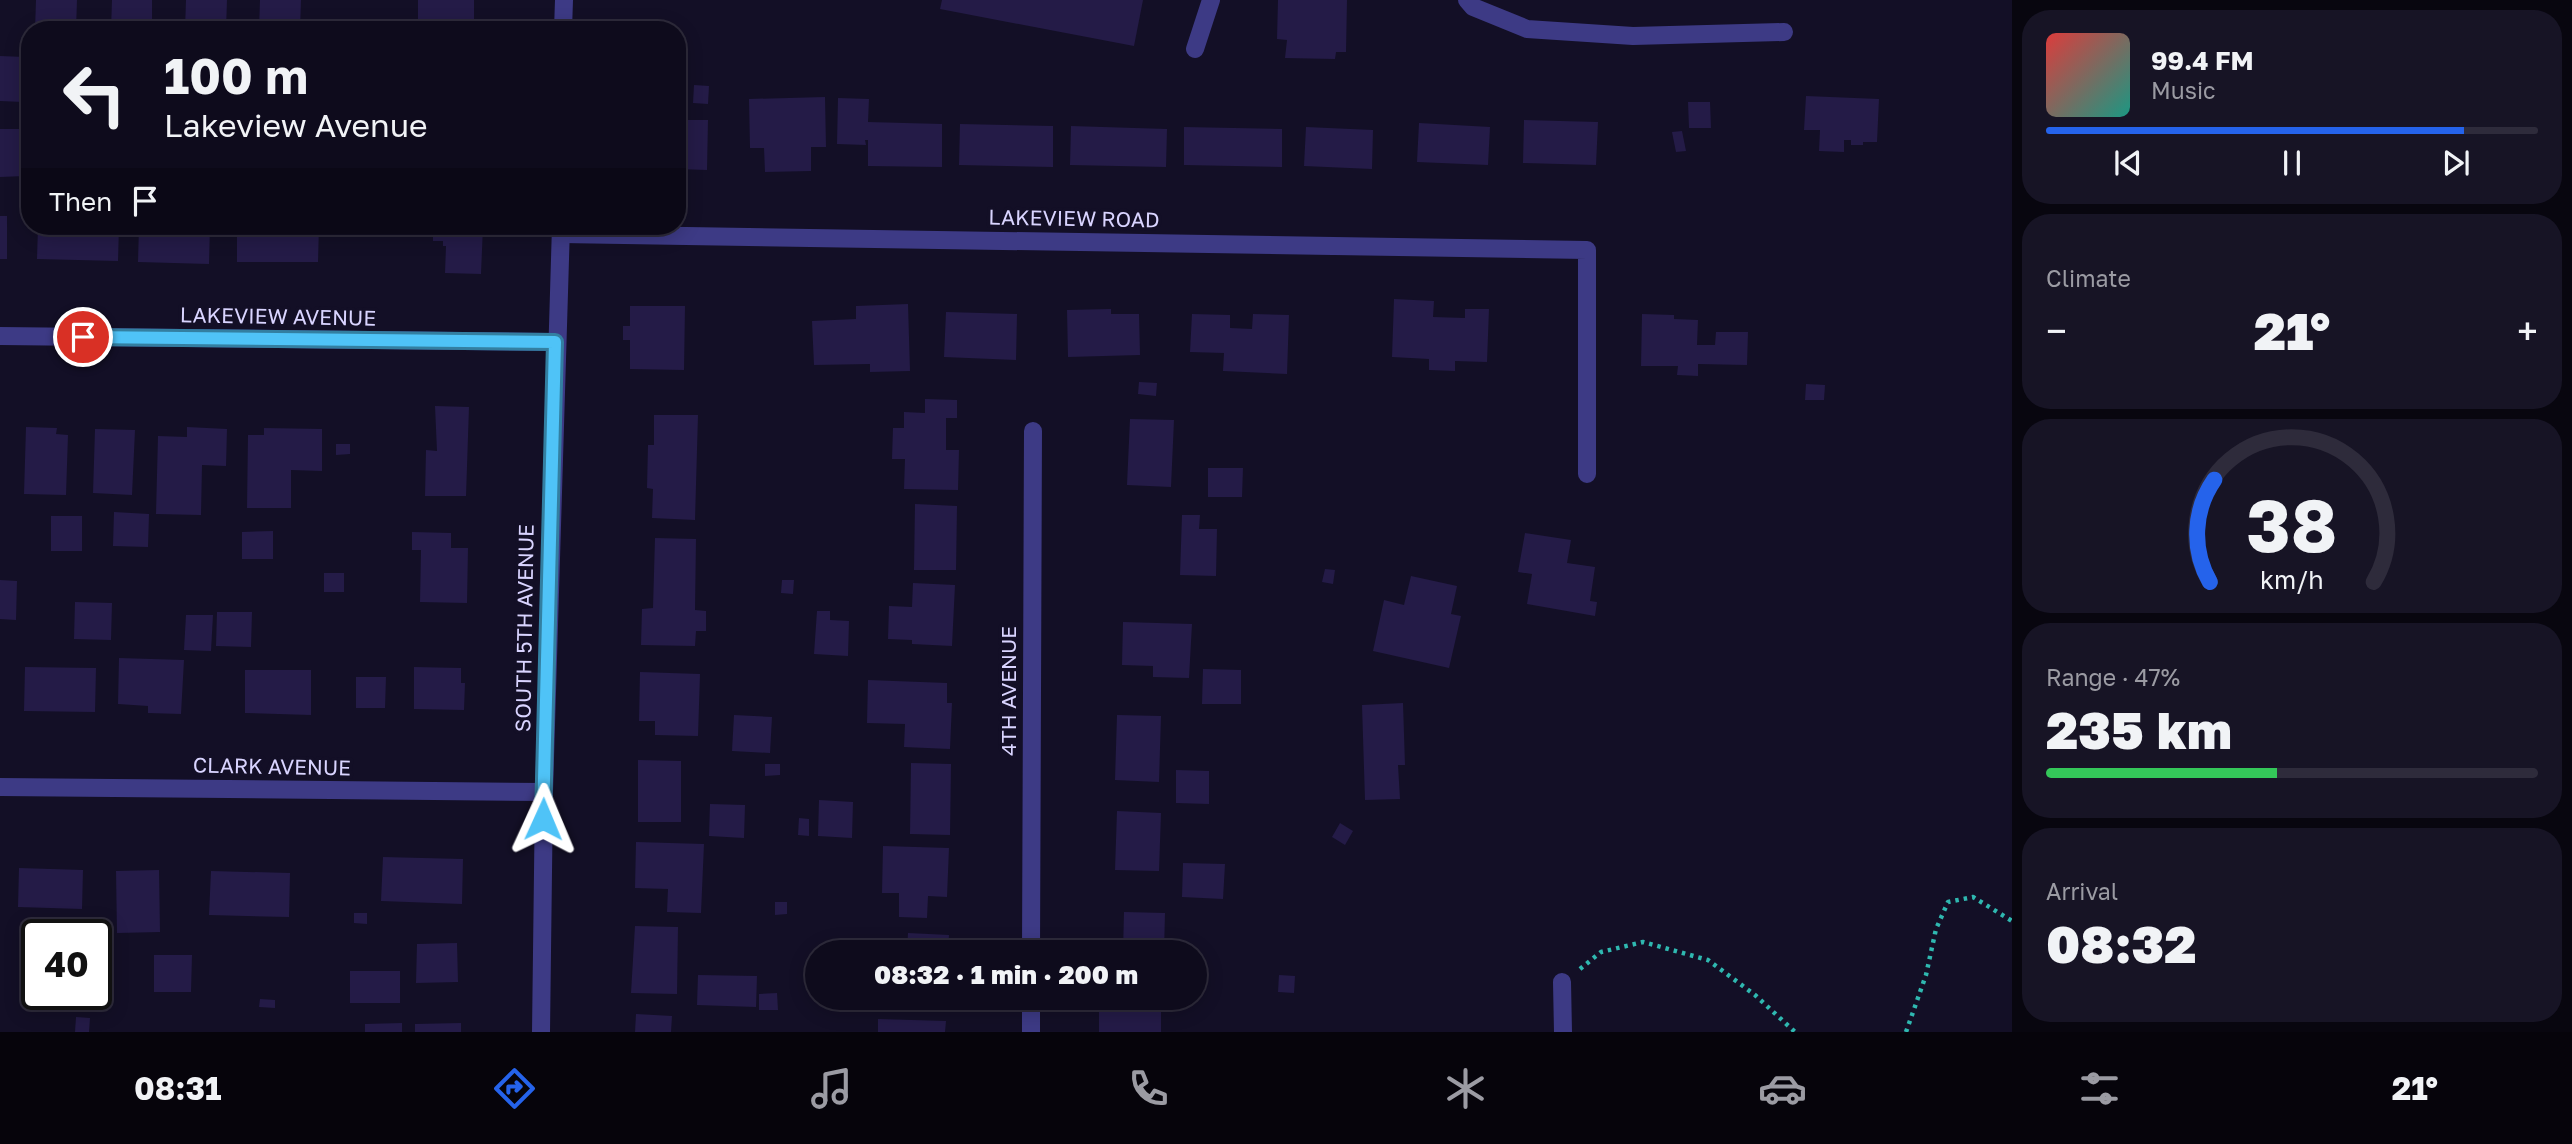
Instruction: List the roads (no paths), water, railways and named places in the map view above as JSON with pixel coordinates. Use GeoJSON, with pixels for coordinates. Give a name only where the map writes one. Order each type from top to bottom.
{"type":"FeatureCollection","features":[{"type":"Feature","properties":{"kind":"street"},"geometry":{"type":"LineString","coordinates":[[563,21],[564,0]]}},
{"type":"Feature","properties":{"kind":"street"},"geometry":{"type":"LineString","coordinates":[[1195,49],[1211,0]]}},
{"type":"Feature","properties":{"kind":"street"},"geometry":{"type":"LineString","coordinates":[[1466,0],[1473,7],[1527,29],[1633,36],[1784,32]]}},
{"type":"Feature","properties":{"kind":"street","name":"LAKEVIEW ROAD"},"geometry":{"type":"LineString","coordinates":[[686,232],[1587,250],[1587,474]]}},
{"type":"Feature","properties":{"kind":"street","name":"SOUTH 5TH AVENUE"},"geometry":{"type":"LineString","coordinates":[[541,1032],[555,342],[561,235]]}},
{"type":"Feature","properties":{"kind":"street","name":"LAKEVIEW AVENUE"},"geometry":{"type":"LineString","coordinates":[[0,337],[555,342]]}},
{"type":"Feature","properties":{"kind":"street","name":"4TH AVENUE"},"geometry":{"type":"LineString","coordinates":[[1031,940],[1033,431]]}},
{"type":"Feature","properties":{"kind":"street","name":"CLARK AVENUE"},"geometry":{"type":"LineString","coordinates":[[0,787],[544,792]]}},
{"type":"Feature","properties":{"kind":"street"},"geometry":{"type":"LineString","coordinates":[[1563,982],[1563,1032]]}},
{"type":"Feature","properties":{"kind":"street"},"geometry":{"type":"LineString","coordinates":[[1031,1010],[1031,1032]]}}]}
